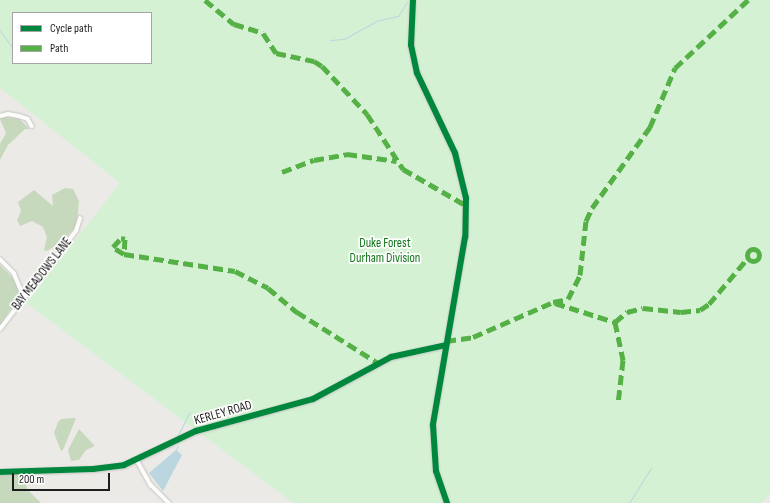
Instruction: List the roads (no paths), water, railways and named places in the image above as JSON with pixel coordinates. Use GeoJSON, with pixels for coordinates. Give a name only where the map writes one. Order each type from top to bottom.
{"type":"FeatureCollection","features":[{"type":"Feature","properties":{"kind":"street"},"geometry":{"type":"LineString","coordinates":[[413,0],[411,45],[417,73],[455,153],[466,191],[465,237],[434,412],[432,445],[436,471],[447,503]]}},
{"type":"Feature","properties":{"kind":"street"},"geometry":{"type":"LineString","coordinates":[[0,116],[8,114],[19,116],[28,119],[32,126]]}},
{"type":"Feature","properties":{"kind":"street","name":"BAY MEADOWS LANE"},"geometry":{"type":"LineString","coordinates":[[0,329],[76,231],[80,218]]}},
{"type":"Feature","properties":{"kind":"street"},"geometry":{"type":"LineString","coordinates":[[0,259],[14,273],[24,298]]}},
{"type":"Feature","properties":{"kind":"street","name":"KERLEY ROAD"},"geometry":{"type":"LineString","coordinates":[[0,472],[93,470],[136,460],[196,432],[313,399],[391,357],[446,345]]}},
{"type":"Feature","properties":{"kind":"street"},"geometry":{"type":"LineString","coordinates":[[136,460],[152,485],[169,503]]}},
{"type":"Feature","properties":{"kind":"water"},"geometry":{"type":"Polygon","coordinates":[[[176,450],[182,455],[163,491],[149,473],[176,450]]]}},
{"type":"Feature","properties":{"kind":"waterway"},"geometry":{"type":"LineString","coordinates":[[330,40],[344,39],[376,21],[398,16],[407,2]]}},
{"type":"Feature","properties":{"kind":"waterway"},"geometry":{"type":"LineString","coordinates":[[0,31],[12,47]]}},
{"type":"Feature","properties":{"kind":"waterway"},"geometry":{"type":"LineString","coordinates":[[177,437],[190,412]]}},
{"type":"Feature","properties":{"kind":"waterway"},"geometry":{"type":"LineString","coordinates":[[176,450],[178,445]]}},
{"type":"Feature","properties":{"kind":"waterway"},"geometry":{"type":"LineString","coordinates":[[629,503],[651,468]]}},
{"type":"Feature","properties":{"kind":"park label","name":"Duke Forest Durham Division"},"geometry":{"type":"Point","coordinates":[385,252]}}]}
